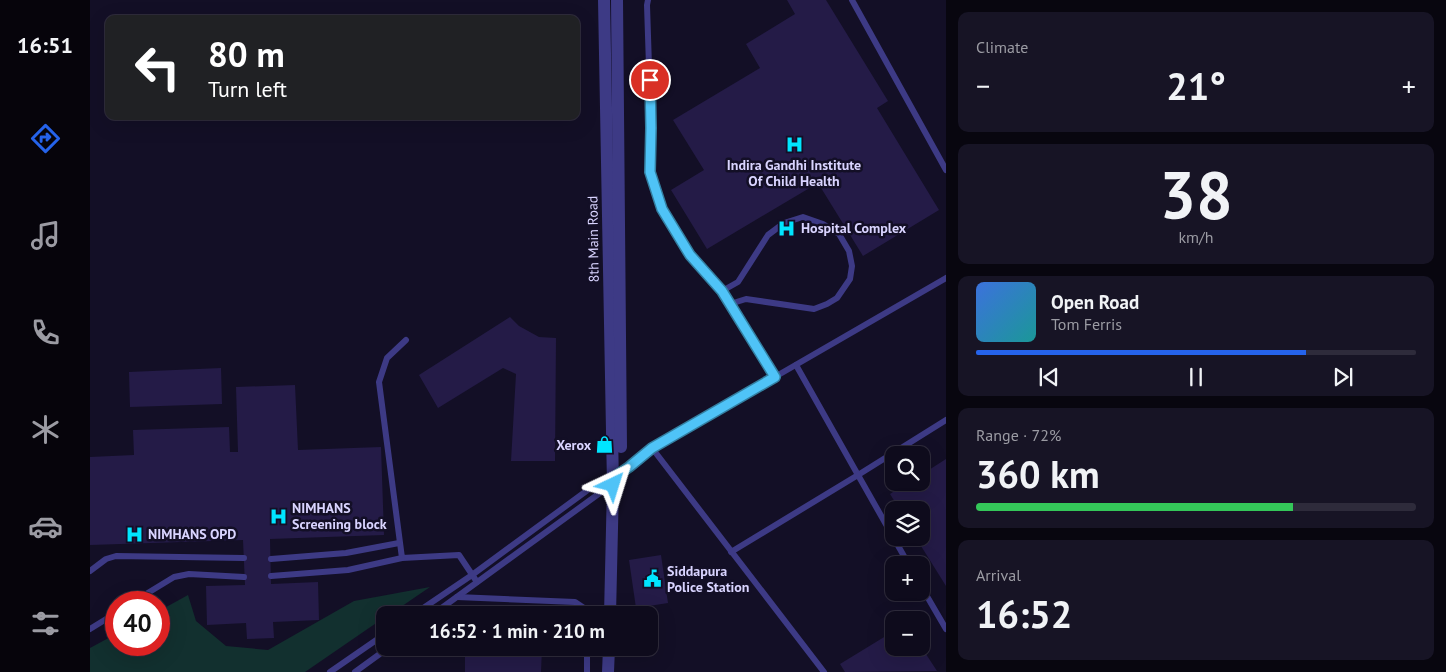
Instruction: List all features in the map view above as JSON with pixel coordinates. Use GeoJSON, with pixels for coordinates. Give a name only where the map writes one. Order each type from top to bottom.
{"type":"FeatureCollection","features":[{"type":"Feature","properties":{"kind":"street","name":"8th Main Road"},"geometry":{"type":"LineString","coordinates":[[604,0],[615,476]]}},
{"type":"Feature","properties":{"kind":"street","name":"8th Main Road"},"geometry":{"type":"LineString","coordinates":[[615,476],[617,0]]}},
{"type":"Feature","properties":{"kind":"street"},"geometry":{"type":"LineString","coordinates":[[610,606],[615,476]]}},
{"type":"Feature","properties":{"kind":"street"},"geometry":{"type":"LineString","coordinates":[[615,476],[618,606]]}},
{"type":"Feature","properties":{"kind":"street"},"geometry":{"type":"LineString","coordinates":[[608,672],[609,656]]}},
{"type":"Feature","properties":{"kind":"street"},"geometry":{"type":"LineString","coordinates":[[616,672],[617,656]]}},
{"type":"Feature","properties":{"kind":"lane"},"geometry":{"type":"LineString","coordinates":[[648,0],[651,128],[650,172],[662,209],[690,255],[722,291],[775,377]]}},
{"type":"Feature","properties":{"kind":"lane"},"geometry":{"type":"LineString","coordinates":[[852,0],[946,170]]}},
{"type":"Feature","properties":{"kind":"lane"},"geometry":{"type":"LineString","coordinates":[[722,291],[738,282],[768,235],[784,223],[803,217],[823,224],[839,234],[849,251],[852,266],[850,279],[837,298],[827,304],[814,309],[746,300],[730,304]]}},
{"type":"Feature","properties":{"kind":"lane"},"geometry":{"type":"LineString","coordinates":[[444,606],[604,490],[615,476],[652,448],[946,278]]}},
{"type":"Feature","properties":{"kind":"lane"},"geometry":{"type":"LineString","coordinates":[[402,558],[378,382],[388,358],[406,340]]}},
{"type":"Feature","properties":{"kind":"lane"},"geometry":{"type":"LineString","coordinates":[[796,365],[904,556]]}},
{"type":"Feature","properties":{"kind":"lane"},"geometry":{"type":"LineString","coordinates":[[732,552],[946,420]]}},
{"type":"Feature","properties":{"kind":"lane"},"geometry":{"type":"LineString","coordinates":[[652,448],[824,672]]}},
{"type":"Feature","properties":{"kind":"lane"},"geometry":{"type":"LineString","coordinates":[[426,606],[472,575],[600,481],[615,476]]}},
{"type":"Feature","properties":{"kind":"lane"},"geometry":{"type":"LineString","coordinates":[[270,559],[346,553],[399,543]]}},
{"type":"Feature","properties":{"kind":"lane"},"geometry":{"type":"LineString","coordinates":[[90,571],[106,559],[116,556],[244,558]]}},
{"type":"Feature","properties":{"kind":"lane"},"geometry":{"type":"LineString","coordinates":[[271,576],[348,570],[402,558],[459,556],[477,582]]}},
{"type":"Feature","properties":{"kind":"lane"},"geometry":{"type":"LineString","coordinates":[[151,591],[180,575],[244,577]]}},
{"type":"Feature","properties":{"kind":"lane"},"geometry":{"type":"LineString","coordinates":[[456,597],[575,602],[581,606]]}},
{"type":"Feature","properties":{"kind":"lane"},"geometry":{"type":"LineString","coordinates":[[930,601],[946,629]]}},
{"type":"Feature","properties":{"kind":"lane"},"geometry":{"type":"LineString","coordinates":[[90,629],[105,620]]}},
{"type":"Feature","properties":{"kind":"lane"},"geometry":{"type":"LineString","coordinates":[[330,672],[376,640]]}},
{"type":"Feature","properties":{"kind":"lane"},"geometry":{"type":"LineString","coordinates":[[354,672],[377,656]]}},
{"type":"Feature","properties":{"kind":"lane"},"geometry":{"type":"LineString","coordinates":[[587,656],[587,672]]}},
{"type":"Feature","properties":{"kind":"green space"},"geometry":{"type":"Polygon","coordinates":[[[430,587],[402,606],[376,606],[376,623],[305,672],[90,672],[90,648],[105,640],[105,656],[170,656],[170,605],[188,595],[196,621],[226,646],[268,650],[354,601],[430,587]]]}},
{"type":"Feature","properties":{"kind":"building","name":"Indira Gandhi Institute Of Child Health"},"geometry":{"type":"Polygon","coordinates":[[[787,0],[826,0],[888,101],[877,108],[939,210],[863,256],[818,183],[707,249],[671,190],[704,170],[673,120],[760,68],[746,44],[795,14],[787,0]]]}},
{"type":"Feature","properties":{"kind":"building"},"geometry":{"type":"Polygon","coordinates":[[[510,317],[519,326],[539,337],[556,338],[555,461],[511,461],[516,374],[503,368],[438,408],[419,375],[510,317]]]}},
{"type":"Feature","properties":{"kind":"building"},"geometry":{"type":"Polygon","coordinates":[[[221,368],[222,404],[130,407],[129,372],[221,368]]]}},
{"type":"Feature","properties":{"kind":"building"},"geometry":{"type":"Polygon","coordinates":[[[295,385],[298,450],[381,447],[384,535],[270,539],[271,584],[318,582],[319,620],[273,622],[274,638],[247,639],[246,623],[207,625],[206,586],[245,585],[243,540],[90,545],[90,457],[134,455],[133,430],[229,427],[230,452],[238,452],[236,387],[295,385]]]}},
{"type":"Feature","properties":{"kind":"building"},"geometry":{"type":"Polygon","coordinates":[[[946,459],[946,586],[930,560],[930,556],[927,556],[921,546],[930,546],[930,501],[894,501],[890,494],[894,491],[930,491],[930,469],[946,459]]]}},
{"type":"Feature","properties":{"kind":"building"},"geometry":{"type":"Polygon","coordinates":[[[661,555],[668,603],[636,606],[629,560],[661,555]]]}},
{"type":"Feature","properties":{"kind":"building"},"geometry":{"type":"Polygon","coordinates":[[[885,636],[885,656],[927,656],[937,671],[845,672],[840,664],[885,636]]]}},
{"type":"Feature","properties":{"kind":"building"},"geometry":{"type":"Polygon","coordinates":[[[465,656],[542,656],[541,672],[465,672],[465,656]]]}},
{"type":"Feature","properties":{"kind":"place","name":"Indira Gandhi Institute Of Child Health"},"geometry":{"type":"Point","coordinates":[794,145]}},
{"type":"Feature","properties":{"kind":"place","name":"Hospital Complex"},"geometry":{"type":"Point","coordinates":[787,228]}},
{"type":"Feature","properties":{"kind":"place","name":"Xerox"},"geometry":{"type":"Point","coordinates":[605,445]}},
{"type":"Feature","properties":{"kind":"place","name":"NIMHANS Screening block"},"geometry":{"type":"Point","coordinates":[278,516]}},
{"type":"Feature","properties":{"kind":"place","name":"NIMHANS OPD"},"geometry":{"type":"Point","coordinates":[134,534]}},
{"type":"Feature","properties":{"kind":"place","name":"Siddapura Police Station"},"geometry":{"type":"Point","coordinates":[653,579]}},
{"type":"Feature","properties":{"kind":"route"},"geometry":{"type":"LineString","coordinates":[[613,485],[613,478],[652,448],[775,377],[722,291],[690,255],[662,209],[650,172],[650,80]]}}]}
